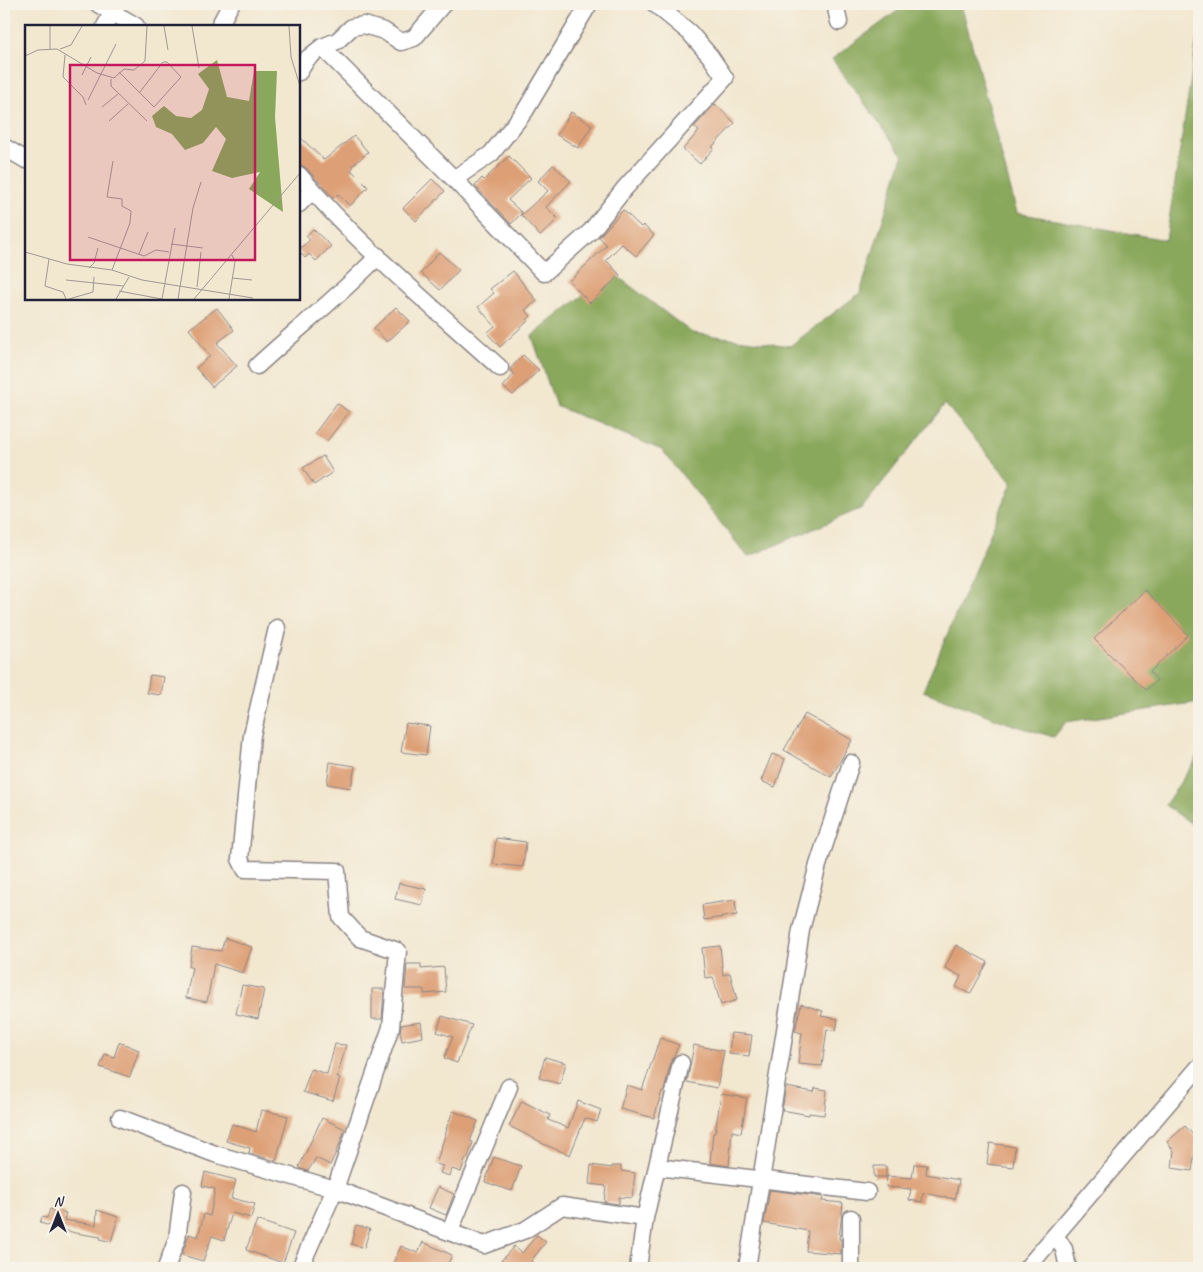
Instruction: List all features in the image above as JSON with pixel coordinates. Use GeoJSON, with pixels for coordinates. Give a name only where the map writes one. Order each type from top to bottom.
{"type":"FeatureCollection","features":[{"type":"Feature","properties":{"kind":"street"},"geometry":{"type":"LineString","coordinates":[[98,4],[115,8],[135,25]]}},
{"type":"Feature","properties":{"kind":"street"},"geometry":{"type":"LineString","coordinates":[[220,25],[231,4]]}},
{"type":"Feature","properties":{"kind":"street"},"geometry":{"type":"LineString","coordinates":[[300,70],[306,59],[322,47],[337,41],[352,27],[364,25],[384,31],[400,42],[414,38],[444,4]]}},
{"type":"Feature","properties":{"kind":"street"},"geometry":{"type":"LineString","coordinates":[[454,178],[491,154],[519,118],[589,4]]}},
{"type":"Feature","properties":{"kind":"street"},"geometry":{"type":"LineString","coordinates":[[322,47],[454,178],[544,273],[591,232],[625,188],[725,78],[710,56],[689,32],[655,4]]}},
{"type":"Feature","properties":{"kind":"street"},"geometry":{"type":"LineString","coordinates":[[835,4],[839,22]]}},
{"type":"Feature","properties":{"kind":"street"},"geometry":{"type":"LineString","coordinates":[[106,25],[115,8]]}},
{"type":"Feature","properties":{"kind":"street"},"geometry":{"type":"LineString","coordinates":[[4,147],[25,159]]}},
{"type":"Feature","properties":{"kind":"street"},"geometry":{"type":"LineString","coordinates":[[300,176],[312,191],[378,256],[500,368]]}},
{"type":"Feature","properties":{"kind":"street"},"geometry":{"type":"LineString","coordinates":[[300,203],[312,191]]}},
{"type":"Feature","properties":{"kind":"street"},"geometry":{"type":"LineString","coordinates":[[257,366],[294,332],[353,283],[378,256]]}},
{"type":"Feature","properties":{"kind":"street"},"geometry":{"type":"LineString","coordinates":[[277,628],[252,735],[240,859],[245,869],[337,870],[341,917],[360,938],[398,951],[391,1027],[335,1189],[300,1268]]}},
{"type":"Feature","properties":{"kind":"street"},"geometry":{"type":"LineString","coordinates":[[747,1268],[801,930],[818,865],[852,763]]}},
{"type":"Feature","properties":{"kind":"street"},"geometry":{"type":"LineString","coordinates":[[638,1268],[645,1218],[681,1063]]}},
{"type":"Feature","properties":{"kind":"street"},"geometry":{"type":"LineString","coordinates":[[1027,1268],[1199,1067]]}},
{"type":"Feature","properties":{"kind":"street"},"geometry":{"type":"LineString","coordinates":[[450,1232],[509,1087]]}},
{"type":"Feature","properties":{"kind":"street"},"geometry":{"type":"LineString","coordinates":[[120,1118],[215,1154],[335,1189],[484,1245],[525,1230],[562,1206],[645,1218]]}},
{"type":"Feature","properties":{"kind":"street"},"geometry":{"type":"LineString","coordinates":[[657,1167],[867,1192]]}},
{"type":"Feature","properties":{"kind":"street"},"geometry":{"type":"LineString","coordinates":[[166,1268],[177,1239],[183,1192]]}},
{"type":"Feature","properties":{"kind":"street"},"geometry":{"type":"LineString","coordinates":[[851,1218],[851,1268]]}},
{"type":"Feature","properties":{"kind":"street"},"geometry":{"type":"LineString","coordinates":[[1055,1235],[1064,1249],[1068,1268]]}},
{"type":"Feature","properties":{"kind":"green space"},"geometry":{"type":"Polygon","coordinates":[[[907,4],[961,4],[1017,213],[1166,240],[1197,39],[1199,39],[1199,702],[1066,722],[1054,737],[1013,725],[923,691],[1012,483],[945,404],[862,508],[748,557],[662,450],[556,406],[532,336],[612,272],[692,333],[790,346],[860,293],[903,156],[832,59],[907,4]]]}},
{"type":"Feature","properties":{"kind":"green space"},"geometry":{"type":"Polygon","coordinates":[[[1199,755],[1199,829],[1165,805],[1199,755]]]}},
{"type":"Feature","properties":{"kind":"building"},"geometry":{"type":"Polygon","coordinates":[[[715,104],[735,123],[712,147],[714,148],[700,164],[683,149],[699,131],[694,127],[715,104]]]}},
{"type":"Feature","properties":{"kind":"building"},"geometry":{"type":"Polygon","coordinates":[[[571,112],[592,125],[578,148],[557,135],[571,112]]]}},
{"type":"Feature","properties":{"kind":"building"},"geometry":{"type":"Polygon","coordinates":[[[354,136],[368,152],[352,166],[351,170],[368,187],[350,206],[338,194],[334,198],[306,168],[300,165],[300,137],[324,160],[354,136]]]}},
{"type":"Feature","properties":{"kind":"building"},"geometry":{"type":"Polygon","coordinates":[[[509,156],[531,178],[508,200],[522,213],[511,224],[475,186],[509,156]]]}},
{"type":"Feature","properties":{"kind":"building"},"geometry":{"type":"Polygon","coordinates":[[[553,165],[571,181],[546,207],[558,219],[540,236],[521,215],[548,191],[538,181],[553,165]]]}},
{"type":"Feature","properties":{"kind":"building"},"geometry":{"type":"Polygon","coordinates":[[[432,179],[445,191],[416,221],[403,208],[432,179]]]}},
{"type":"Feature","properties":{"kind":"building"},"geometry":{"type":"Polygon","coordinates":[[[623,210],[641,227],[643,225],[654,235],[636,256],[622,244],[606,260],[620,275],[590,303],[569,281],[607,245],[599,237],[623,210]]]}},
{"type":"Feature","properties":{"kind":"building"},"geometry":{"type":"Polygon","coordinates":[[[313,229],[331,246],[316,261],[309,254],[305,258],[300,252],[300,248],[310,240],[306,236],[313,229]]]}},
{"type":"Feature","properties":{"kind":"building"},"geometry":{"type":"Polygon","coordinates":[[[439,252],[459,270],[440,290],[421,273],[439,252]]]}},
{"type":"Feature","properties":{"kind":"building"},"geometry":{"type":"Polygon","coordinates":[[[513,271],[537,301],[525,310],[531,316],[528,321],[500,347],[487,333],[495,326],[478,307],[494,293],[490,289],[513,271]]]}},
{"type":"Feature","properties":{"kind":"building"},"geometry":{"type":"Polygon","coordinates":[[[396,307],[410,321],[387,342],[374,328],[396,307]]]}},
{"type":"Feature","properties":{"kind":"building"},"geometry":{"type":"Polygon","coordinates":[[[217,308],[234,330],[217,343],[237,366],[212,387],[196,368],[210,356],[189,329],[217,308]]]}},
{"type":"Feature","properties":{"kind":"building"},"geometry":{"type":"Polygon","coordinates":[[[523,355],[539,370],[513,395],[503,387],[514,374],[510,369],[523,355]]]}},
{"type":"Feature","properties":{"kind":"building"},"geometry":{"type":"Polygon","coordinates":[[[337,403],[349,412],[327,441],[315,433],[337,403]]]}},
{"type":"Feature","properties":{"kind":"building"},"geometry":{"type":"Polygon","coordinates":[[[323,456],[333,472],[314,485],[303,468],[323,456]]]}},
{"type":"Feature","properties":{"kind":"building"},"geometry":{"type":"Polygon","coordinates":[[[1145,590],[1188,635],[1150,672],[1157,680],[1146,690],[1094,639],[1145,590]]]}},
{"type":"Feature","properties":{"kind":"building"},"geometry":{"type":"Polygon","coordinates":[[[150,675],[164,677],[161,695],[147,693],[150,675]]]}},
{"type":"Feature","properties":{"kind":"building"},"geometry":{"type":"Polygon","coordinates":[[[805,714],[852,740],[831,777],[784,750],[805,714]]]}},
{"type":"Feature","properties":{"kind":"building"},"geometry":{"type":"Polygon","coordinates":[[[406,723],[430,726],[426,755],[401,752],[406,723]]]}},
{"type":"Feature","properties":{"kind":"building"},"geometry":{"type":"Polygon","coordinates":[[[772,754],[785,759],[775,787],[761,781],[772,754]]]}},
{"type":"Feature","properties":{"kind":"building"},"geometry":{"type":"Polygon","coordinates":[[[330,762],[355,766],[351,788],[327,784],[330,762]]]}},
{"type":"Feature","properties":{"kind":"building"},"geometry":{"type":"Polygon","coordinates":[[[496,838],[526,842],[523,867],[493,864],[496,838]]]}},
{"type":"Feature","properties":{"kind":"building"},"geometry":{"type":"Polygon","coordinates":[[[399,883],[426,889],[422,905],[395,899],[399,883]]]}},
{"type":"Feature","properties":{"kind":"building"},"geometry":{"type":"Polygon","coordinates":[[[735,900],[737,915],[704,920],[702,905],[735,900]]]}},
{"type":"Feature","properties":{"kind":"building"},"geometry":{"type":"Polygon","coordinates":[[[225,938],[252,947],[243,973],[214,964],[207,1002],[186,998],[192,967],[189,967],[192,947],[221,951],[225,938]]]}},
{"type":"Feature","properties":{"kind":"building"},"geometry":{"type":"Polygon","coordinates":[[[956,945],[988,962],[970,994],[956,987],[961,976],[945,968],[956,945]]]}},
{"type":"Feature","properties":{"kind":"building"},"geometry":{"type":"Polygon","coordinates":[[[720,946],[723,975],[730,973],[737,1000],[721,1005],[713,977],[705,978],[702,948],[720,946]]]}},
{"type":"Feature","properties":{"kind":"building"},"geometry":{"type":"Polygon","coordinates":[[[407,964],[421,964],[421,969],[444,967],[446,992],[424,994],[424,989],[405,989],[407,964]]]}},
{"type":"Feature","properties":{"kind":"building"},"geometry":{"type":"Polygon","coordinates":[[[242,985],[264,989],[258,1019],[236,1014],[242,985]]]}},
{"type":"Feature","properties":{"kind":"building"},"geometry":{"type":"Polygon","coordinates":[[[372,989],[384,989],[382,1019],[372,1019],[372,989]]]}},
{"type":"Feature","properties":{"kind":"building"},"geometry":{"type":"Polygon","coordinates":[[[801,1004],[823,1011],[821,1016],[838,1019],[836,1031],[827,1029],[822,1066],[798,1064],[802,1033],[795,1031],[801,1004]]]}},
{"type":"Feature","properties":{"kind":"building"},"geometry":{"type":"Polygon","coordinates":[[[442,1016],[472,1025],[457,1063],[444,1058],[453,1037],[437,1032],[442,1016]]]}},
{"type":"Feature","properties":{"kind":"building"},"geometry":{"type":"Polygon","coordinates":[[[421,1022],[423,1037],[402,1041],[401,1025],[421,1022]]]}},
{"type":"Feature","properties":{"kind":"building"},"geometry":{"type":"Polygon","coordinates":[[[731,1033],[752,1035],[749,1056],[729,1054],[731,1033]]]}},
{"type":"Feature","properties":{"kind":"building"},"geometry":{"type":"Polygon","coordinates":[[[660,1038],[679,1045],[671,1061],[664,1091],[662,1091],[654,1118],[620,1109],[627,1085],[642,1090],[660,1038]]]}},
{"type":"Feature","properties":{"kind":"building"},"geometry":{"type":"Polygon","coordinates":[[[119,1042],[139,1050],[130,1077],[100,1067],[105,1054],[114,1057],[119,1042]]]}},
{"type":"Feature","properties":{"kind":"building"},"geometry":{"type":"Polygon","coordinates":[[[335,1044],[346,1045],[337,1077],[340,1078],[333,1101],[303,1092],[311,1069],[327,1074],[335,1044]]]}},
{"type":"Feature","properties":{"kind":"building"},"geometry":{"type":"Polygon","coordinates":[[[694,1045],[724,1051],[717,1088],[687,1082],[694,1045]]]}},
{"type":"Feature","properties":{"kind":"building"},"geometry":{"type":"Polygon","coordinates":[[[545,1057],[566,1063],[560,1084],[539,1078],[545,1057]]]}},
{"type":"Feature","properties":{"kind":"building"},"geometry":{"type":"Polygon","coordinates":[[[786,1087],[814,1092],[815,1088],[827,1090],[824,1115],[809,1113],[809,1115],[782,1110],[786,1087]]]}},
{"type":"Feature","properties":{"kind":"building"},"geometry":{"type":"Polygon","coordinates":[[[721,1094],[747,1098],[741,1133],[732,1131],[729,1166],[710,1163],[713,1133],[715,1133],[721,1094]]]}},
{"type":"Feature","properties":{"kind":"building"},"geometry":{"type":"Polygon","coordinates":[[[522,1101],[550,1115],[548,1120],[568,1128],[578,1101],[601,1110],[597,1122],[585,1118],[570,1155],[541,1143],[509,1126],[522,1101]]]}},
{"type":"Feature","properties":{"kind":"building"},"geometry":{"type":"Polygon","coordinates":[[[261,1110],[288,1116],[276,1161],[249,1153],[250,1148],[226,1141],[232,1124],[256,1132],[261,1110]]]}},
{"type":"Feature","properties":{"kind":"building"},"geometry":{"type":"Polygon","coordinates":[[[453,1111],[478,1121],[470,1141],[473,1142],[468,1158],[466,1158],[461,1172],[452,1169],[450,1176],[440,1173],[443,1166],[436,1164],[453,1111]]]}},
{"type":"Feature","properties":{"kind":"building"},"geometry":{"type":"Polygon","coordinates":[[[322,1118],[345,1129],[339,1146],[330,1165],[316,1158],[308,1171],[301,1169],[299,1167],[322,1118]]]}},
{"type":"Feature","properties":{"kind":"building"},"geometry":{"type":"Polygon","coordinates":[[[1185,1126],[1197,1139],[1192,1171],[1172,1168],[1174,1151],[1167,1142],[1185,1126]]]}},
{"type":"Feature","properties":{"kind":"building"},"geometry":{"type":"Polygon","coordinates":[[[990,1143],[1015,1147],[1013,1167],[987,1164],[990,1143]]]}},
{"type":"Feature","properties":{"kind":"building"},"geometry":{"type":"Polygon","coordinates":[[[494,1157],[521,1166],[512,1191],[485,1182],[494,1157]]]}},
{"type":"Feature","properties":{"kind":"building"},"geometry":{"type":"Polygon","coordinates":[[[914,1164],[927,1165],[926,1174],[959,1180],[955,1199],[923,1193],[922,1202],[909,1200],[911,1189],[886,1187],[887,1176],[912,1178],[914,1164]]]}},
{"type":"Feature","properties":{"kind":"building"},"geometry":{"type":"Polygon","coordinates":[[[591,1165],[612,1168],[612,1166],[621,1166],[621,1171],[635,1173],[632,1198],[619,1197],[619,1204],[604,1202],[606,1186],[589,1184],[591,1165]]]}},
{"type":"Feature","properties":{"kind":"building"},"geometry":{"type":"Polygon","coordinates":[[[874,1166],[886,1166],[886,1177],[874,1177],[874,1166]]]}},
{"type":"Feature","properties":{"kind":"building"},"geometry":{"type":"Polygon","coordinates":[[[205,1172],[236,1180],[231,1198],[255,1204],[251,1218],[232,1213],[224,1240],[212,1236],[203,1261],[182,1255],[189,1234],[198,1237],[204,1214],[210,1216],[215,1189],[202,1186],[205,1172]]]}},
{"type":"Feature","properties":{"kind":"building"},"geometry":{"type":"Polygon","coordinates":[[[438,1187],[454,1194],[446,1215],[429,1208],[438,1187]]]}},
{"type":"Feature","properties":{"kind":"building"},"geometry":{"type":"Polygon","coordinates":[[[770,1190],[823,1197],[822,1201],[843,1203],[839,1239],[841,1239],[841,1254],[806,1251],[808,1231],[764,1223],[770,1190]]]}},
{"type":"Feature","properties":{"kind":"building"},"geometry":{"type":"Polygon","coordinates":[[[50,1209],[66,1213],[64,1220],[96,1225],[97,1210],[118,1217],[111,1242],[100,1239],[101,1237],[75,1233],[40,1223],[42,1217],[47,1218],[50,1209]]]}},
{"type":"Feature","properties":{"kind":"building"},"geometry":{"type":"Polygon","coordinates":[[[257,1220],[294,1233],[283,1263],[246,1250],[257,1220]]]}},
{"type":"Feature","properties":{"kind":"building"},"geometry":{"type":"Polygon","coordinates":[[[356,1225],[370,1229],[364,1248],[351,1244],[356,1225]]]}},
{"type":"Feature","properties":{"kind":"building"},"geometry":{"type":"Polygon","coordinates":[[[537,1235],[546,1242],[531,1261],[540,1268],[495,1268],[514,1246],[522,1253],[537,1235]]]}},
{"type":"Feature","properties":{"kind":"building"},"geometry":{"type":"Polygon","coordinates":[[[423,1242],[452,1255],[446,1268],[391,1268],[401,1246],[418,1253],[423,1242]]]}}]}
